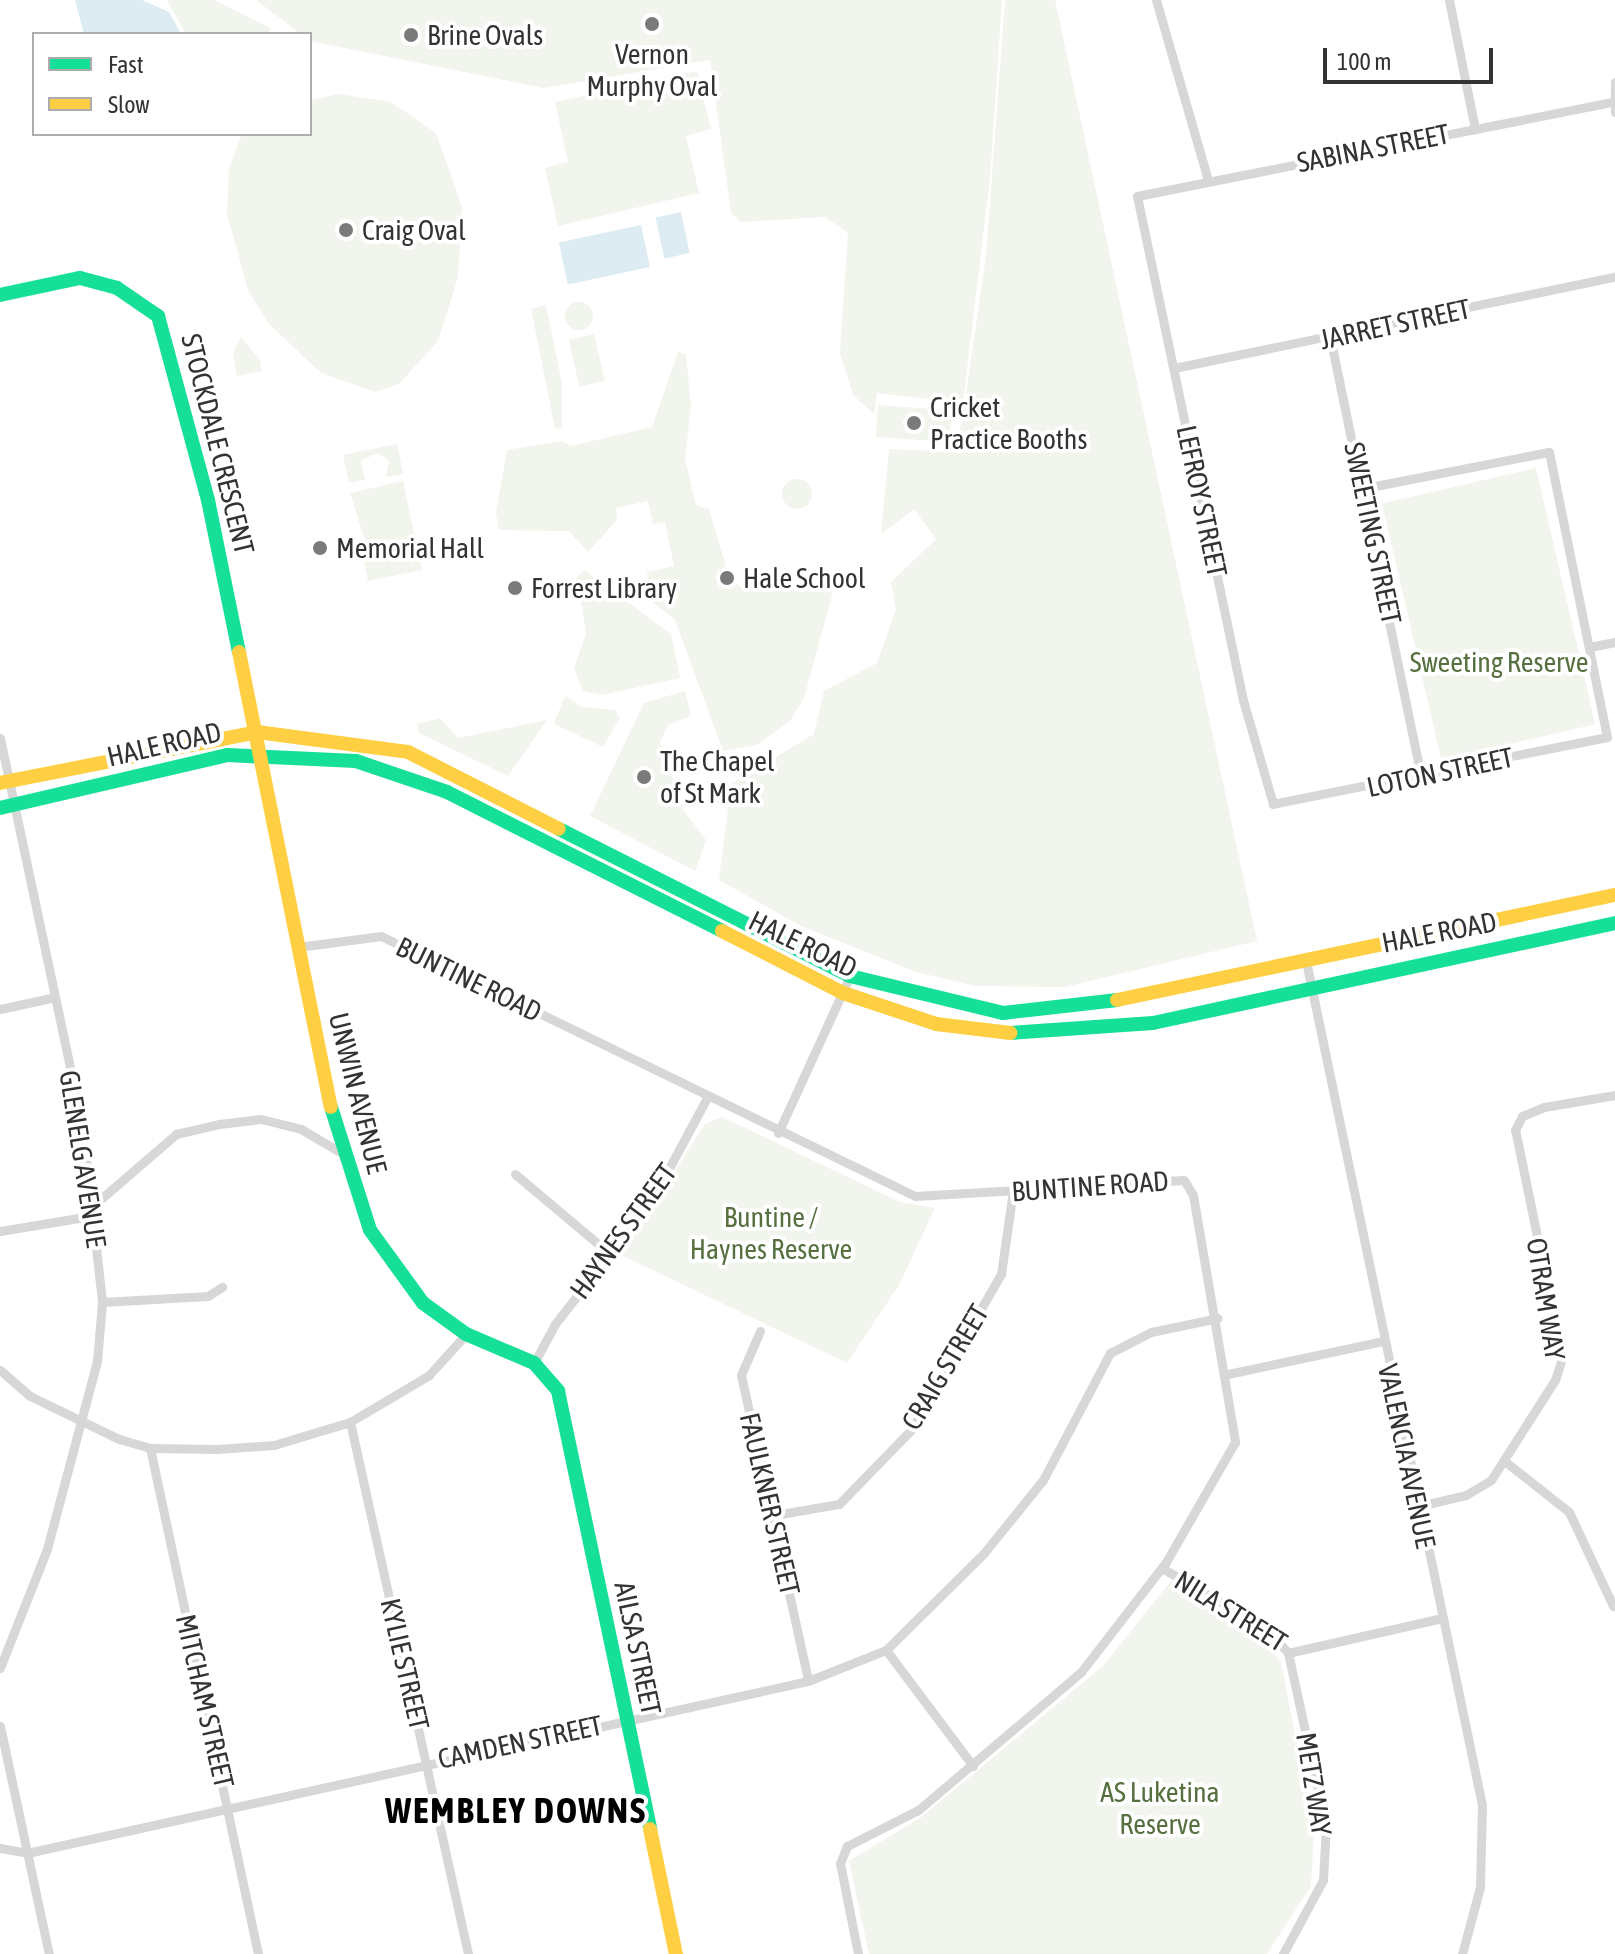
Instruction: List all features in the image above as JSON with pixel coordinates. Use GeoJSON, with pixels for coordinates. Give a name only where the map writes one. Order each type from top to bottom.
{"type":"FeatureCollection","features":[{"type":"Feature","properties":{"kind":"main road","name":"STOCKDALE CRESCENT"},"geometry":{"type":"LineString","coordinates":[[0,295],[80,278],[117,288],[158,316],[208,500],[259,752]]}},
{"type":"Feature","properties":{"kind":"main road","name":"HALE ROAD"},"geometry":{"type":"LineString","coordinates":[[5,782],[257,732],[316,734],[408,752],[850,976],[943,1004],[1061,1010],[1305,957],[1615,896]]}},
{"type":"Feature","properties":{"kind":"main road","name":"HALE ROAD"},"geometry":{"type":"LineString","coordinates":[[7,807],[259,752],[356,761],[447,792],[843,993],[936,1024],[1049,1034],[1153,1023],[1311,985],[1615,923]]}},
{"type":"Feature","properties":{"kind":"main road","name":"UNWIN AVENUE"},"geometry":{"type":"LineString","coordinates":[[259,752],[340,1152],[386,1257],[423,1303],[466,1334],[534,1363]]}},
{"type":"Feature","properties":{"kind":"main road","name":"AILSA STREET"},"geometry":{"type":"LineString","coordinates":[[534,1363],[558,1391],[676,1954]]}},
{"type":"Feature","properties":{"kind":"street"},"geometry":{"type":"LineString","coordinates":[[1156,0],[1208,180]]}},
{"type":"Feature","properties":{"kind":"street"},"geometry":{"type":"LineString","coordinates":[[1449,0],[1475,129]]}},
{"type":"Feature","properties":{"kind":"street"},"geometry":{"type":"LineString","coordinates":[[1615,82],[1610,102],[1615,112]]}},
{"type":"Feature","properties":{"kind":"street","name":"SABINA STREET"},"geometry":{"type":"LineString","coordinates":[[1137,196],[1610,102]]}},
{"type":"Feature","properties":{"kind":"street","name":"LEFROY STREET"},"geometry":{"type":"LineString","coordinates":[[1137,196],[1243,700],[1273,804]]}},
{"type":"Feature","properties":{"kind":"street","name":"JARRET STREET"},"geometry":{"type":"LineString","coordinates":[[1174,368],[1615,277]]}},
{"type":"Feature","properties":{"kind":"street","name":"SWEETING STREET"},"geometry":{"type":"LineString","coordinates":[[1330,337],[1365,488],[1421,776]]}},
{"type":"Feature","properties":{"kind":"street"},"geometry":{"type":"LineString","coordinates":[[1365,488],[1549,452],[1589,647],[1615,642]]}},
{"type":"Feature","properties":{"kind":"street","name":"LOTON STREET"},"geometry":{"type":"LineString","coordinates":[[1273,804],[1607,737],[1589,647]]}},
{"type":"Feature","properties":{"kind":"street","name":"GLENELG AVENUE"},"geometry":{"type":"LineString","coordinates":[[0,738],[7,807],[97,1215],[102,1302],[97,1361],[47,1549],[0,1668]]}},
{"type":"Feature","properties":{"kind":"street","name":"BUNTINE ROAD"},"geometry":{"type":"LineString","coordinates":[[298,947],[381,936],[778,1133],[915,1196],[1184,1180],[1218,1318],[1235,1442],[1162,1568],[1081,1672],[918,1810],[847,1846],[840,1863],[858,1954]]}},
{"type":"Feature","properties":{"kind":"street","name":"VALENCIA AVENUE"},"geometry":{"type":"LineString","coordinates":[[1305,957],[1415,1507],[1482,1805],[1480,1887],[1462,1954]]}},
{"type":"Feature","properties":{"kind":"street"},"geometry":{"type":"LineString","coordinates":[[778,1133],[850,976]]}},
{"type":"Feature","properties":{"kind":"street"},"geometry":{"type":"LineString","coordinates":[[0,1009],[51,998]]}},
{"type":"Feature","properties":{"kind":"street","name":"OTRAM WAY"},"geometry":{"type":"LineString","coordinates":[[1415,1507],[1466,1495],[1507,1463],[1562,1358],[1515,1130],[1522,1116],[1544,1107],[1615,1095]]}},
{"type":"Feature","properties":{"kind":"street","name":"HAYNES STREET"},"geometry":{"type":"LineString","coordinates":[[534,1363],[653,1198],[708,1096]]}},
{"type":"Feature","properties":{"kind":"street"},"geometry":{"type":"LineString","coordinates":[[95,1204],[176,1134],[219,1124],[261,1119],[301,1129],[340,1152]]}},
{"type":"Feature","properties":{"kind":"street"},"geometry":{"type":"LineString","coordinates":[[515,1174],[610,1254]]}},
{"type":"Feature","properties":{"kind":"street","name":"CRAIG STREET"},"geometry":{"type":"LineString","coordinates":[[775,1515],[839,1504],[911,1430],[1001,1274],[1013,1191]]}},
{"type":"Feature","properties":{"kind":"street"},"geometry":{"type":"LineString","coordinates":[[0,1231],[97,1215]]}},
{"type":"Feature","properties":{"kind":"street"},"geometry":{"type":"LineString","coordinates":[[102,1302],[197,1297],[222,1287]]}},
{"type":"Feature","properties":{"kind":"street","name":"CAMDEN STREET"},"geometry":{"type":"LineString","coordinates":[[0,1848],[27,1853],[228,1804],[808,1681],[886,1650],[984,1553],[1043,1480],[1110,1353],[1151,1332],[1218,1318]]}},
{"type":"Feature","properties":{"kind":"street","name":"FAULKNER STREET"},"geometry":{"type":"LineString","coordinates":[[760,1331],[741,1375],[775,1515],[808,1681]]}},
{"type":"Feature","properties":{"kind":"street"},"geometry":{"type":"LineString","coordinates":[[0,1370],[81,1421],[150,1448],[274,1445],[350,1422],[429,1375],[466,1334]]}},
{"type":"Feature","properties":{"kind":"street"},"geometry":{"type":"LineString","coordinates":[[1228,1374],[1383,1341]]}},
{"type":"Feature","properties":{"kind":"street","name":"KYLIE STREET"},"geometry":{"type":"LineString","coordinates":[[350,1422],[468,1954]]}},
{"type":"Feature","properties":{"kind":"street","name":"MITCHAM STREET"},"geometry":{"type":"LineString","coordinates":[[150,1448],[258,1954]]}},
{"type":"Feature","properties":{"kind":"street"},"geometry":{"type":"LineString","coordinates":[[1507,1463],[1569,1512],[1613,1606]]}},
{"type":"Feature","properties":{"kind":"street","name":"NILA STREET"},"geometry":{"type":"LineString","coordinates":[[1162,1568],[1266,1629],[1288,1653],[1442,1618]]}},
{"type":"Feature","properties":{"kind":"street"},"geometry":{"type":"LineString","coordinates":[[0,1637],[10,1643]]}},
{"type":"Feature","properties":{"kind":"street"},"geometry":{"type":"LineString","coordinates":[[886,1650],[973,1766]]}},
{"type":"Feature","properties":{"kind":"street","name":"METZ WAY"},"geometry":{"type":"LineString","coordinates":[[1283,1954],[1323,1880],[1326,1827],[1288,1653]]}},
{"type":"Feature","properties":{"kind":"street"},"geometry":{"type":"LineString","coordinates":[[0,1726],[49,1954]]}},
{"type":"Feature","properties":{"kind":"green space"},"geometry":{"type":"Polygon","coordinates":[[[167,0],[214,0],[271,28],[268,32],[185,32],[167,0]]]}},
{"type":"Feature","properties":{"kind":"green space"},"geometry":{"type":"Polygon","coordinates":[[[256,0],[1002,0],[990,178],[963,403],[877,393],[874,414],[853,395],[840,353],[848,233],[825,217],[741,222],[731,213],[710,60],[543,88],[312,41],[312,32],[298,32],[256,0]]]}},
{"type":"Feature","properties":{"kind":"green space"},"geometry":{"type":"Polygon","coordinates":[[[1005,0],[1055,0],[1257,941],[1065,987],[976,986],[916,972],[801,926],[719,880],[731,784],[814,734],[824,691],[877,663],[896,609],[891,582],[936,539],[914,509],[881,534],[889,449],[953,452],[962,422],[986,256],[1005,0]]]}},
{"type":"Feature","properties":{"kind":"green space"},"geometry":{"type":"Polygon","coordinates":[[[697,71],[711,129],[686,136],[699,193],[558,226],[545,168],[568,162],[555,102],[697,71]]]}},
{"type":"Feature","properties":{"kind":"green space","name":"Craig Oval"},"geometry":{"type":"Polygon","coordinates":[[[339,94],[391,102],[436,133],[462,207],[458,277],[438,341],[399,384],[375,392],[321,373],[269,324],[248,290],[227,214],[229,168],[241,136],[312,136],[312,100],[339,94]]]}},
{"type":"Feature","properties":{"kind":"green space"},"geometry":{"type":"Polygon","coordinates":[[[579,302],[589,306],[593,316],[589,326],[579,330],[569,326],[565,316],[569,306],[579,302]]]}},
{"type":"Feature","properties":{"kind":"green space"},"geometry":{"type":"Polygon","coordinates":[[[546,305],[562,384],[562,428],[555,429],[531,309],[546,305]]]}},
{"type":"Feature","properties":{"kind":"green space"},"geometry":{"type":"Polygon","coordinates":[[[594,334],[605,381],[579,387],[569,340],[594,334]]]}},
{"type":"Feature","properties":{"kind":"green space"},"geometry":{"type":"Polygon","coordinates":[[[241,337],[260,360],[262,371],[237,376],[233,353],[241,337]]]}},
{"type":"Feature","properties":{"kind":"green space"},"geometry":{"type":"Polygon","coordinates":[[[678,352],[686,354],[691,406],[685,459],[696,505],[709,509],[729,577],[745,590],[806,579],[833,592],[804,698],[790,721],[757,745],[723,751],[675,620],[635,588],[649,585],[647,572],[674,566],[665,522],[653,524],[648,501],[616,508],[617,520],[588,552],[569,531],[499,530],[496,513],[507,450],[561,441],[571,446],[652,427],[678,352]]]}},
{"type":"Feature","properties":{"kind":"green space","name":"Cricket Practice Booths"},"geometry":{"type":"Polygon","coordinates":[[[878,405],[952,410],[950,442],[876,437],[878,405]]]}},
{"type":"Feature","properties":{"kind":"green space"},"geometry":{"type":"Polygon","coordinates":[[[397,444],[403,474],[386,477],[389,461],[377,453],[361,461],[365,480],[349,483],[343,455],[397,444]]]}},
{"type":"Feature","properties":{"kind":"green space","name":"Sweeting Reserve"},"geometry":{"type":"Polygon","coordinates":[[[1536,468],[1595,724],[1441,760],[1382,504],[1536,468]]]}},
{"type":"Feature","properties":{"kind":"green space"},"geometry":{"type":"Polygon","coordinates":[[[797,479],[803,480],[811,488],[811,500],[803,508],[797,509],[791,508],[783,500],[782,494],[783,488],[791,480],[797,479]]]}},
{"type":"Feature","properties":{"kind":"green space"},"geometry":{"type":"Polygon","coordinates":[[[403,481],[422,570],[368,581],[363,555],[369,553],[350,493],[403,481]]]}},
{"type":"Feature","properties":{"kind":"green space"},"geometry":{"type":"Polygon","coordinates":[[[584,570],[671,634],[680,678],[602,695],[583,691],[574,668],[586,634],[577,577],[584,570]]]}},
{"type":"Feature","properties":{"kind":"green space"},"geometry":{"type":"Polygon","coordinates":[[[685,691],[691,716],[668,725],[660,742],[684,811],[706,840],[695,871],[590,816],[644,703],[685,691]]]}},
{"type":"Feature","properties":{"kind":"green space"},"geometry":{"type":"Polygon","coordinates":[[[565,696],[582,707],[615,710],[620,718],[603,747],[554,724],[565,696]]]}},
{"type":"Feature","properties":{"kind":"green space"},"geometry":{"type":"Polygon","coordinates":[[[440,718],[458,738],[547,720],[508,776],[419,733],[417,724],[440,718]]]}},
{"type":"Feature","properties":{"kind":"green space","name":"Buntine / Haynes Reserve"},"geometry":{"type":"Polygon","coordinates":[[[722,1117],[900,1202],[935,1208],[899,1285],[847,1363],[621,1255],[705,1124],[722,1117]]]}},
{"type":"Feature","properties":{"kind":"green space","name":"AS Luketina Reserve"},"geometry":{"type":"Polygon","coordinates":[[[1171,1581],[1260,1637],[1281,1662],[1314,1831],[1311,1886],[1267,1954],[869,1954],[849,1861],[920,1818],[1103,1666],[1171,1581]]]}},
{"type":"Feature","properties":{"kind":"shaded area"},"geometry":{"type":"Polygon","coordinates":[[[75,0],[142,0],[169,12],[180,32],[83,32],[75,0]]]}},
{"type":"Feature","properties":{"kind":"shaded area"},"geometry":{"type":"Polygon","coordinates":[[[681,212],[690,253],[664,258],[656,217],[681,212]]]}},
{"type":"Feature","properties":{"kind":"shaded area"},"geometry":{"type":"Polygon","coordinates":[[[641,225],[650,267],[568,285],[559,242],[641,225]]]}},
{"type":"Feature","properties":{"kind":"traffic: fast"},"geometry":{"type":"LineString","coordinates":[[0,295],[80,278],[117,288],[158,316],[208,500],[239,652]]}},
{"type":"Feature","properties":{"kind":"traffic: fast"},"geometry":{"type":"LineString","coordinates":[[0,808],[227,755],[356,761],[447,792],[722,931]]}},
{"type":"Feature","properties":{"kind":"traffic: fast"},"geometry":{"type":"LineString","coordinates":[[559,829],[850,976],[1003,1013],[1117,1000]]}},
{"type":"Feature","properties":{"kind":"traffic: fast"},"geometry":{"type":"LineString","coordinates":[[1010,1033],[1153,1023],[1615,923]]}},
{"type":"Feature","properties":{"kind":"traffic: fast"},"geometry":{"type":"LineString","coordinates":[[331,1107],[370,1230],[423,1303],[466,1334],[534,1363],[558,1391],[650,1829]]}},
{"type":"Feature","properties":{"kind":"traffic: slow"},"geometry":{"type":"LineString","coordinates":[[239,652],[331,1107]]}},
{"type":"Feature","properties":{"kind":"traffic: slow"},"geometry":{"type":"LineString","coordinates":[[0,783],[257,732],[408,752],[559,829]]}},
{"type":"Feature","properties":{"kind":"traffic: slow"},"geometry":{"type":"LineString","coordinates":[[1117,1000],[1615,895]]}},
{"type":"Feature","properties":{"kind":"traffic: slow"},"geometry":{"type":"LineString","coordinates":[[722,931],[843,993],[936,1024],[1010,1033]]}},
{"type":"Feature","properties":{"kind":"traffic: slow"},"geometry":{"type":"LineString","coordinates":[[650,1829],[676,1954]]}},
{"type":"Feature","properties":{"kind":"place","name":"Vernon Murphy Oval"},"geometry":{"type":"Point","coordinates":[652,24]}},
{"type":"Feature","properties":{"kind":"place","name":"Brine Ovals"},"geometry":{"type":"Point","coordinates":[411,35]}},
{"type":"Feature","properties":{"kind":"place","name":"Craig Oval"},"geometry":{"type":"Point","coordinates":[346,230]}},
{"type":"Feature","properties":{"kind":"place","name":"Cricket Practice Booths"},"geometry":{"type":"Point","coordinates":[914,423]}},
{"type":"Feature","properties":{"kind":"place","name":"Memorial Hall"},"geometry":{"type":"Point","coordinates":[320,548]}},
{"type":"Feature","properties":{"kind":"place","name":"Hale School"},"geometry":{"type":"Point","coordinates":[727,578]}},
{"type":"Feature","properties":{"kind":"place","name":"Forrest Library"},"geometry":{"type":"Point","coordinates":[515,588]}},
{"type":"Feature","properties":{"kind":"place","name":"The Chapel of St Mark"},"geometry":{"type":"Point","coordinates":[644,777]}},
{"type":"Feature","properties":{"kind":"district","name":"WEMBLEY DOWNS"},"geometry":{"type":"Point","coordinates":[516,1811]}}]}
